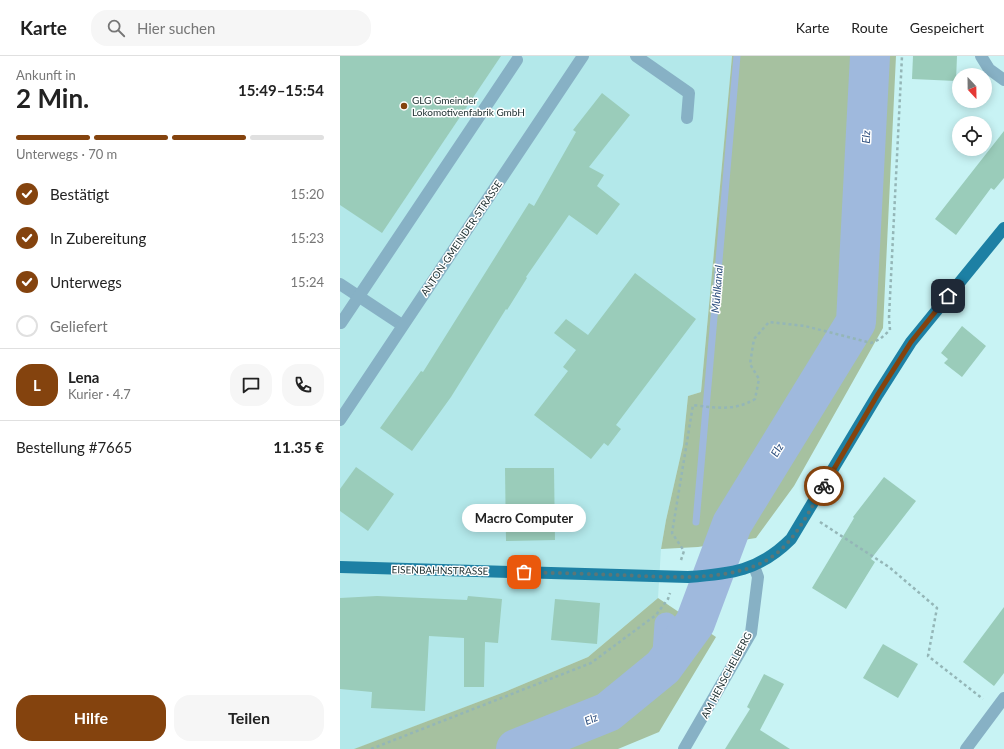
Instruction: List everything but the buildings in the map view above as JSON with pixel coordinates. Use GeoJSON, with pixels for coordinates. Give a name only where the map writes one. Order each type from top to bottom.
{"type":"FeatureCollection","features":[{"type":"Feature","properties":{"kind":"main road"},"geometry":{"type":"LineString","coordinates":[[754,566],[777,554],[791,539],[911,342],[1004,228]]}},
{"type":"Feature","properties":{"kind":"main road","name":"EISENBAHNSTRASSE"},"geometry":{"type":"LineString","coordinates":[[340,568],[688,577],[732,573],[754,566]]}},
{"type":"Feature","properties":{"kind":"street","name":"ANTON-GMEINDER-STRASSE"},"geometry":{"type":"LineString","coordinates":[[341,415],[583,56]]}},
{"type":"Feature","properties":{"kind":"street"},"geometry":{"type":"LineString","coordinates":[[636,56],[689,93],[687,118]]}},
{"type":"Feature","properties":{"kind":"street"},"geometry":{"type":"LineString","coordinates":[[981,56],[989,69],[1004,80]]}},
{"type":"Feature","properties":{"kind":"street"},"geometry":{"type":"LineString","coordinates":[[342,323],[517,60]]}},
{"type":"Feature","properties":{"kind":"street"},"geometry":{"type":"LineString","coordinates":[[340,284],[402,325]]}},
{"type":"Feature","properties":{"kind":"street","name":"AM HENSCHELBERG"},"geometry":{"type":"LineString","coordinates":[[684,749],[750,633],[758,577],[754,566]]}},
{"type":"Feature","properties":{"kind":"street"},"geometry":{"type":"LineString","coordinates":[[966,749],[1004,698]]}},
{"type":"Feature","properties":{"kind":"path"},"geometry":{"type":"LineString","coordinates":[[370,749],[591,663],[656,615],[668,599],[684,551],[672,533],[694,405],[731,408],[743,406],[755,399],[759,379],[750,364],[754,339],[769,322],[805,326],[871,344],[880,339],[890,330],[889,317],[902,56]]}},
{"type":"Feature","properties":{"kind":"path"},"geometry":{"type":"LineString","coordinates":[[826,526],[890,567],[937,608],[928,656],[996,709]]}},
{"type":"Feature","properties":{"kind":"shaded area"},"geometry":{"type":"Polygon","coordinates":[[[340,56],[732,56],[701,392],[688,396],[683,445],[661,549],[658,598],[588,657],[507,691],[355,749],[340,749],[340,56]]]}},
{"type":"Feature","properties":{"kind":"green space"},"geometry":{"type":"Polygon","coordinates":[[[732,56],[896,56],[883,328],[794,486],[756,538],[698,547],[661,549],[683,445],[688,396],[701,392],[732,56]]]}},
{"type":"Feature","properties":{"kind":"green space"},"geometry":{"type":"Polygon","coordinates":[[[658,598],[716,637],[659,732],[618,749],[354,749],[507,691],[588,657],[658,598]]]}},
{"type":"Feature","properties":{"kind":"waterway","name":"Mühlkanal"},"geometry":{"type":"LineString","coordinates":[[696,522],[737,56]]}},
{"type":"Feature","properties":{"kind":"waterway","name":"Elz"},"geometry":{"type":"LineString","coordinates":[[516,749],[608,712],[663,667],[695,623],[732,524],[856,322],[870,56]]}},
{"type":"Feature","properties":{"kind":"waterway","name":"Mühlkanal"},"geometry":{"type":"LineString","coordinates":[[663,667],[666,624]]}},
{"type":"Feature","properties":{"kind":"way so far"},"geometry":{"type":"LineString","coordinates":[[524,572],[688,577],[732,573],[754,566],[777,554],[791,539],[808,514],[824,486]]}},
{"type":"Feature","properties":{"kind":"place","name":"GLG Gmeinder Lokomotivenfabrik GmbH"},"geometry":{"type":"Point","coordinates":[404,106]}},
{"type":"Feature","properties":{"kind":"place","name":"Macro Computer"},"geometry":{"type":"Point","coordinates":[524,572]}},
{"type":"Feature","properties":{"kind":"route"},"geometry":{"type":"LineString","coordinates":[[824,486],[878,394],[911,342],[948,296]]}}]}
